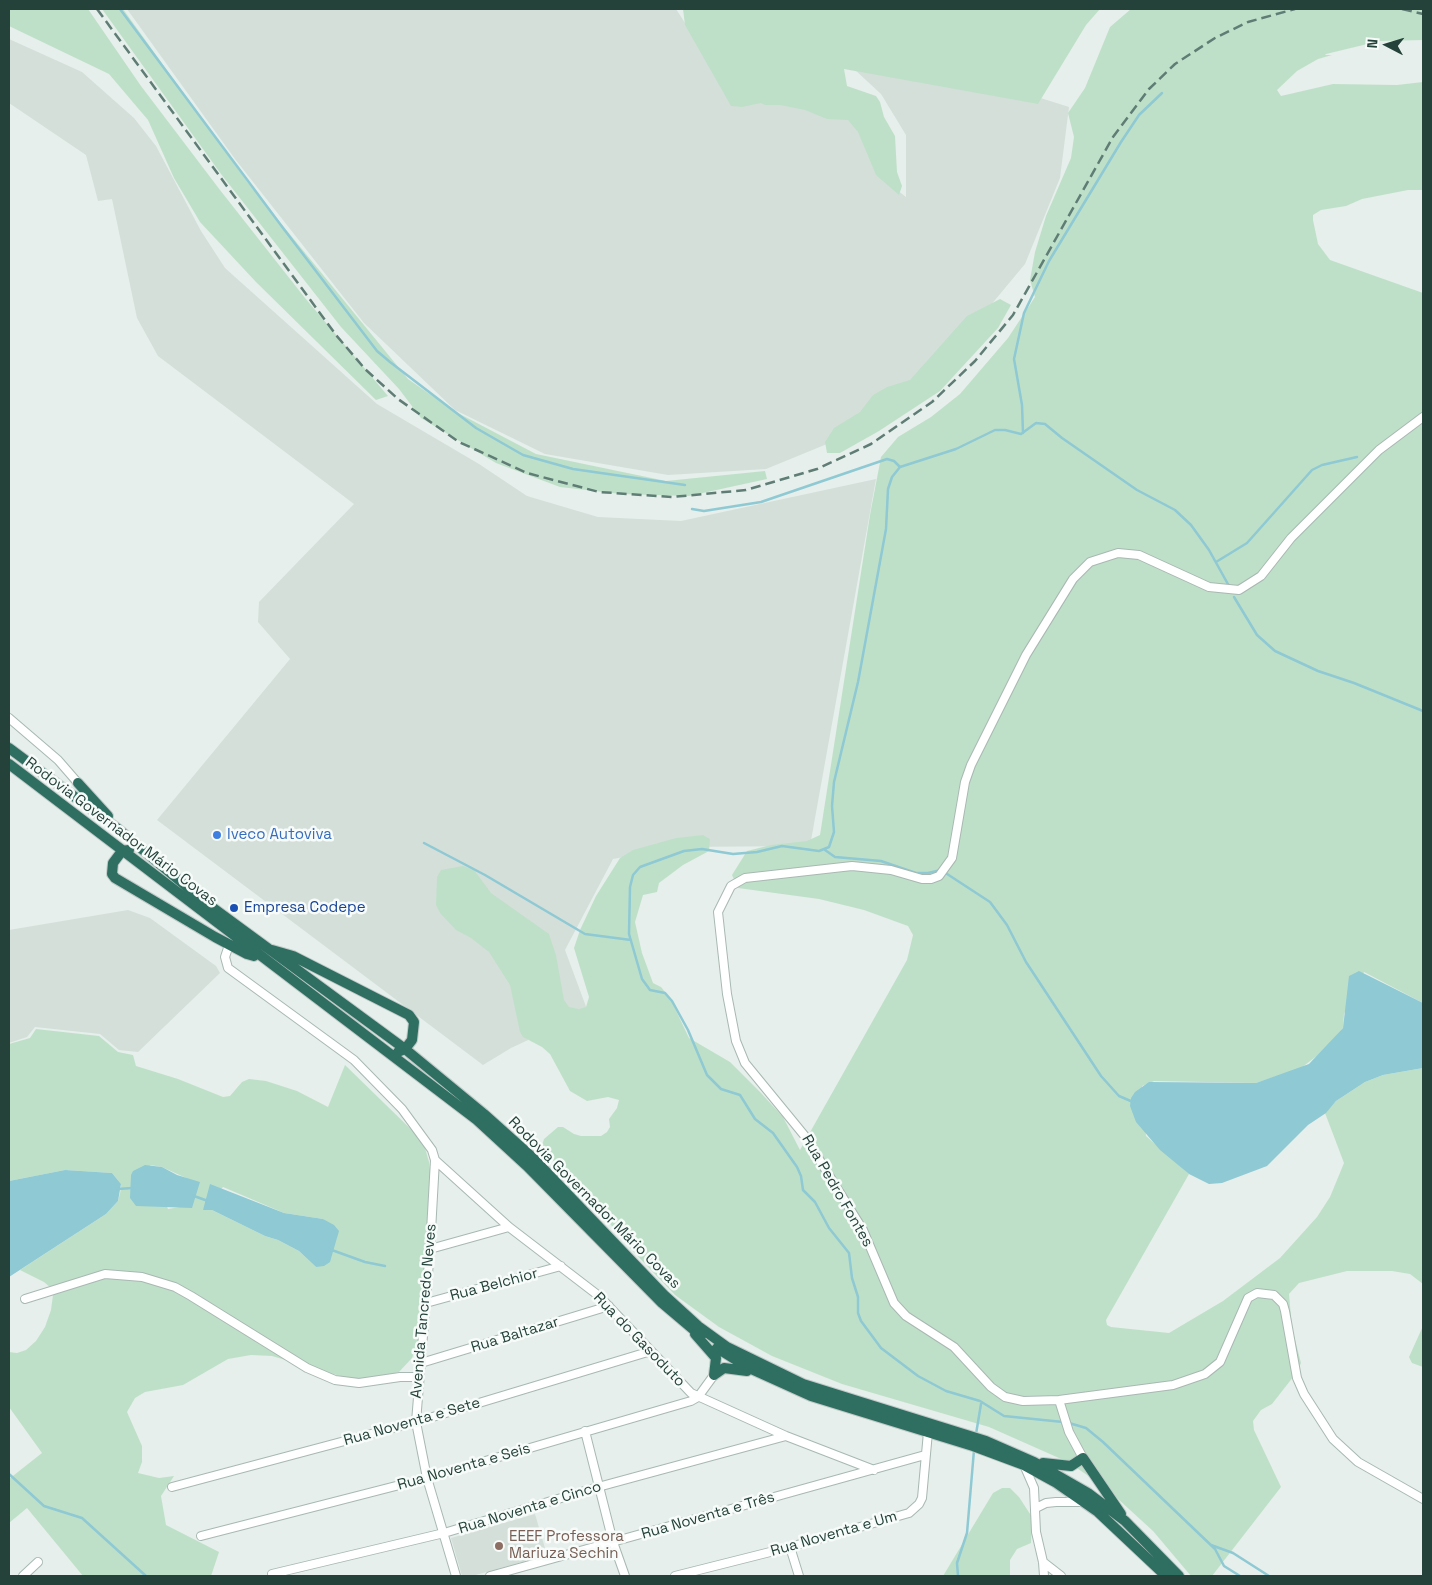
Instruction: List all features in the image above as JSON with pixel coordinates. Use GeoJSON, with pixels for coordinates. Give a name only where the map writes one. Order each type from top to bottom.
{"type":"FeatureCollection","features":[{"type":"Feature","properties":{"kind":"highway","name":"Rodovia Governador Mário Covas"},"geometry":{"type":"LineString","coordinates":[[9,748],[118,829],[205,902],[405,1049],[484,1114],[532,1157],[664,1295],[698,1326],[727,1347],[802,1384],[986,1441],[1034,1462],[1088,1494],[1126,1521],[1179,1576]]}},
{"type":"Feature","properties":{"kind":"highway","name":"Rodovia Governador Mário Covas"},"geometry":{"type":"LineString","coordinates":[[9,764],[385,1052],[477,1120],[527,1166],[662,1303],[689,1327],[724,1353],[761,1374],[811,1396],[928,1432],[1024,1465],[1055,1482],[1084,1502],[1133,1543],[1166,1576]]}},
{"type":"Feature","properties":{"kind":"highway"},"geometry":{"type":"LineString","coordinates":[[76,797],[80,792],[78,783]]}},
{"type":"Feature","properties":{"kind":"highway"},"geometry":{"type":"LineString","coordinates":[[78,783],[118,829]]}},
{"type":"Feature","properties":{"kind":"highway"},"geometry":{"type":"LineString","coordinates":[[153,859],[132,851],[122,851],[113,863],[112,874],[115,878],[229,945],[247,954],[259,956]]}},
{"type":"Feature","properties":{"kind":"highway"},"geometry":{"type":"LineString","coordinates":[[268,949],[293,956],[409,1015],[414,1022],[412,1040],[405,1049],[398,1052],[385,1052]]}},
{"type":"Feature","properties":{"kind":"highway"},"geometry":{"type":"LineString","coordinates":[[689,1327],[716,1358],[714,1375]]}},
{"type":"Feature","properties":{"kind":"highway"},"geometry":{"type":"LineString","coordinates":[[714,1375],[721,1369],[728,1368],[761,1374]]}},
{"type":"Feature","properties":{"kind":"highway"},"geometry":{"type":"LineString","coordinates":[[1034,1462],[1066,1467],[1078,1463],[1083,1458],[1126,1521]]}},
{"type":"Feature","properties":{"kind":"street","name":"Rua Pedro Fontes"},"geometry":{"type":"LineString","coordinates":[[1423,417],[1379,450],[1291,538],[1261,576],[1239,590],[1209,587],[1139,554],[1118,553],[1090,562],[1073,579],[1026,655],[971,765],[965,782],[952,858],[944,872],[931,879],[922,879],[891,870],[852,866],[745,878],[735,882],[721,902],[718,920],[727,994],[736,1041],[745,1063],[804,1135],[863,1230],[894,1304],[900,1311],[954,1347],[991,1387],[1005,1397],[1023,1401],[1059,1400],[1173,1385],[1205,1374],[1223,1356],[1248,1298],[1257,1293],[1274,1295],[1283,1304],[1286,1311],[1297,1378],[1304,1394],[1333,1440],[1358,1462],[1423,1499]]}},
{"type":"Feature","properties":{"kind":"street"},"geometry":{"type":"LineString","coordinates":[[9,718],[58,760],[78,783]]}},
{"type":"Feature","properties":{"kind":"street"},"geometry":{"type":"LineString","coordinates":[[229,945],[225,957],[228,968],[354,1060],[410,1119],[429,1144],[435,1160]]}},
{"type":"Feature","properties":{"kind":"street","name":"Rua do Gasoduto"},"geometry":{"type":"LineString","coordinates":[[435,1160],[510,1226],[610,1306],[686,1388],[698,1397],[786,1436],[874,1470]]}},
{"type":"Feature","properties":{"kind":"street","name":"Avenida Tancredo Neves"},"geometry":{"type":"LineString","coordinates":[[435,1160],[416,1422],[427,1478],[456,1576]]}},
{"type":"Feature","properties":{"kind":"street"},"geometry":{"type":"LineString","coordinates":[[430,1249],[510,1226]]}},
{"type":"Feature","properties":{"kind":"street","name":"Rua Belchior"},"geometry":{"type":"LineString","coordinates":[[426,1303],[561,1266]]}},
{"type":"Feature","properties":{"kind":"street"},"geometry":{"type":"LineString","coordinates":[[24,1299],[105,1274],[142,1277],[175,1287],[307,1368],[335,1380],[359,1383],[400,1377],[419,1377]]}},
{"type":"Feature","properties":{"kind":"street","name":"Rua Baltazar"},"geometry":{"type":"LineString","coordinates":[[421,1363],[610,1306]]}},
{"type":"Feature","properties":{"kind":"street","name":"Rua Noventa e Sete"},"geometry":{"type":"LineString","coordinates":[[172,1487],[416,1422],[651,1351]]}},
{"type":"Feature","properties":{"kind":"street"},"geometry":{"type":"LineString","coordinates":[[698,1397],[714,1375]]}},
{"type":"Feature","properties":{"kind":"street","name":"Rua Noventa e Seis"},"geometry":{"type":"LineString","coordinates":[[201,1536],[427,1478],[691,1401],[698,1397]]}},
{"type":"Feature","properties":{"kind":"street"},"geometry":{"type":"LineString","coordinates":[[1059,1400],[1069,1432],[1083,1458]]}},
{"type":"Feature","properties":{"kind":"street"},"geometry":{"type":"LineString","coordinates":[[585,1431],[613,1542],[625,1576]]}},
{"type":"Feature","properties":{"kind":"street","name":"Rua Noventa e Um"},"geometry":{"type":"LineString","coordinates":[[675,1576],[790,1547],[910,1513],[922,1498],[928,1432]]}},
{"type":"Feature","properties":{"kind":"street","name":"Rua Noventa e Cinco"},"geometry":{"type":"LineString","coordinates":[[272,1574],[444,1533],[598,1487],[786,1436]]}},
{"type":"Feature","properties":{"kind":"street","name":"Rua Noventa e Três"},"geometry":{"type":"LineString","coordinates":[[490,1576],[925,1455]]}},
{"type":"Feature","properties":{"kind":"street"},"geometry":{"type":"LineString","coordinates":[[1024,1465],[1034,1488],[1036,1532],[1043,1562],[1044,1576]]}},
{"type":"Feature","properties":{"kind":"street"},"geometry":{"type":"LineString","coordinates":[[1036,1508],[1046,1503],[1084,1502]]}},
{"type":"Feature","properties":{"kind":"street"},"geometry":{"type":"LineString","coordinates":[[790,1547],[799,1576]]}},
{"type":"Feature","properties":{"kind":"street"},"geometry":{"type":"LineString","coordinates":[[23,1576],[38,1562]]}},
{"type":"Feature","properties":{"kind":"street"},"geometry":{"type":"LineString","coordinates":[[1043,1562],[1061,1576]]}},
{"type":"Feature","properties":{"kind":"shaded area"},"geometry":{"type":"Polygon","coordinates":[[[127,9],[676,9],[736,102],[769,100],[850,115],[883,179],[906,197],[906,135],[881,94],[854,69],[914,58],[1069,107],[1060,178],[1025,264],[945,360],[827,444],[766,469],[668,475],[545,454],[455,410],[364,323],[235,159],[127,9]]]}},
{"type":"Feature","properties":{"kind":"shaded area"},"geometry":{"type":"Polygon","coordinates":[[[9,39],[82,72],[134,118],[156,146],[201,231],[225,268],[377,404],[479,464],[527,496],[598,517],[681,521],[876,479],[810,846],[676,847],[613,859],[565,950],[588,1012],[511,1048],[483,1065],[157,820],[290,659],[258,622],[259,602],[354,504],[158,356],[137,318],[112,199],[98,201],[86,155],[9,103],[9,39]]]}},
{"type":"Feature","properties":{"kind":"shaded area"},"geometry":{"type":"Polygon","coordinates":[[[128,910],[150,918],[216,966],[220,973],[138,1052],[119,1050],[100,1034],[35,1027],[27,1037],[9,1043],[9,930],[128,910]]]}},
{"type":"Feature","properties":{"kind":"shaded area","name":"EEEF Professora Mariuza Sechin"},"geometry":{"type":"Polygon","coordinates":[[[535,1514],[547,1555],[472,1576],[462,1576],[451,1538],[535,1514]]]}},
{"type":"Feature","properties":{"kind":"green space"},"geometry":{"type":"Polygon","coordinates":[[[9,9],[88,9],[141,86],[220,190],[305,298],[388,396],[376,400],[256,282],[200,222],[174,178],[148,120],[109,74],[9,26],[9,9]]]}},
{"type":"Feature","properties":{"kind":"green space"},"geometry":{"type":"Polygon","coordinates":[[[102,9],[123,9],[248,183],[408,379],[454,411],[536,454],[666,481],[765,471],[767,479],[689,496],[621,494],[560,487],[496,463],[421,418],[399,389],[341,327],[221,174],[102,9]]]}},
{"type":"Feature","properties":{"kind":"green space"},"geometry":{"type":"Polygon","coordinates":[[[683,9],[1100,9],[1086,25],[1038,104],[844,69],[847,86],[876,96],[880,102],[884,117],[895,136],[897,172],[902,186],[899,195],[876,175],[858,132],[848,120],[827,119],[805,110],[780,105],[765,105],[761,103],[742,107],[731,106],[685,25],[683,9]]]}},
{"type":"Feature","properties":{"kind":"green space"},"geometry":{"type":"Polygon","coordinates":[[[1131,9],[1423,9],[1423,40],[1380,41],[1326,54],[1332,55],[1318,59],[1297,71],[1277,90],[1281,96],[1333,84],[1397,85],[1423,82],[1423,190],[1408,190],[1362,199],[1346,206],[1321,210],[1313,215],[1313,220],[1318,244],[1330,260],[1423,293],[1423,1003],[1364,972],[1344,1014],[1343,1028],[1322,1052],[1301,1068],[1256,1083],[1154,1081],[1142,1086],[1146,1136],[1189,1174],[1106,1320],[1107,1325],[1111,1327],[1169,1333],[1223,1301],[1280,1258],[1317,1217],[1330,1197],[1344,1163],[1325,1113],[1336,1101],[1365,1082],[1383,1075],[1423,1068],[1423,1284],[1410,1274],[1392,1271],[1347,1271],[1299,1283],[1289,1294],[1292,1328],[1301,1363],[1297,1372],[1272,1404],[1261,1410],[1253,1421],[1254,1430],[1281,1487],[1212,1576],[1191,1576],[1153,1531],[1106,1488],[1068,1462],[989,1427],[842,1384],[772,1356],[719,1327],[675,1295],[630,1248],[583,1191],[541,1148],[544,1139],[558,1127],[563,1127],[581,1136],[601,1136],[610,1127],[609,1119],[617,1108],[619,1100],[608,1097],[587,1101],[570,1091],[550,1054],[542,1047],[523,1037],[520,1032],[510,985],[489,952],[471,938],[456,930],[440,913],[436,905],[437,877],[441,870],[463,866],[474,870],[491,893],[549,934],[556,955],[564,1000],[569,1007],[579,1009],[586,1007],[589,997],[574,948],[596,896],[620,858],[633,850],[676,838],[703,835],[710,839],[709,851],[683,865],[659,883],[657,892],[643,895],[635,922],[642,953],[653,983],[661,987],[670,998],[689,1038],[730,1062],[761,1093],[783,1117],[800,1150],[907,960],[913,935],[908,926],[864,910],[819,899],[738,888],[732,875],[747,851],[771,845],[807,841],[820,835],[870,515],[881,457],[898,437],[931,417],[960,394],[1008,338],[1035,297],[1030,280],[1035,252],[1046,216],[1071,158],[1074,137],[1068,113],[1085,88],[1110,27],[1131,9]]]}},
{"type":"Feature","properties":{"kind":"green space"},"geometry":{"type":"Polygon","coordinates":[[[1000,299],[1011,305],[998,328],[940,391],[879,431],[840,453],[827,453],[825,442],[834,428],[860,412],[873,395],[887,387],[910,380],[967,316],[1000,299]]]}},
{"type":"Feature","properties":{"kind":"green space"},"geometry":{"type":"Polygon","coordinates":[[[36,1029],[99,1036],[118,1052],[133,1055],[136,1066],[178,1079],[223,1097],[230,1096],[242,1082],[249,1079],[266,1081],[297,1091],[328,1107],[345,1065],[423,1141],[429,1162],[431,1180],[418,1343],[412,1358],[399,1372],[373,1379],[347,1378],[272,1356],[251,1355],[228,1359],[183,1385],[145,1392],[135,1398],[127,1412],[142,1446],[142,1462],[138,1473],[159,1478],[174,1476],[161,1496],[166,1525],[219,1552],[211,1576],[83,1576],[27,1508],[9,1523],[9,1479],[42,1453],[9,1407],[9,1352],[17,1353],[26,1350],[36,1341],[45,1327],[51,1310],[53,1295],[51,1288],[44,1282],[20,1270],[106,1214],[118,1201],[121,1189],[121,1184],[112,1173],[65,1170],[9,1181],[9,1044],[30,1038],[36,1029]],[[150,1165],[168,1209],[180,1207],[186,1178],[162,1167],[150,1165]],[[223,1187],[203,1210],[212,1210],[265,1236],[278,1240],[299,1251],[316,1267],[334,1244],[337,1237],[323,1219],[284,1213],[223,1187]]]}},
{"type":"Feature","properties":{"kind":"green space"},"geometry":{"type":"Polygon","coordinates":[[[1423,1326],[1423,1367],[1412,1363],[1409,1357],[1423,1326]]]}},
{"type":"Feature","properties":{"kind":"green space"},"geometry":{"type":"Polygon","coordinates":[[[1002,1488],[1010,1488],[1019,1497],[1032,1517],[1031,1543],[1017,1549],[1010,1560],[1010,1576],[943,1576],[993,1493],[1002,1488]]]}},
{"type":"Feature","properties":{"kind":"water"},"geometry":{"type":"Polygon","coordinates":[[[1359,971],[1423,1003],[1423,1068],[1383,1075],[1365,1082],[1336,1101],[1326,1113],[1308,1125],[1267,1166],[1222,1183],[1209,1184],[1189,1174],[1160,1150],[1136,1122],[1130,1106],[1131,1098],[1135,1092],[1149,1082],[1256,1083],[1309,1064],[1343,1028],[1349,976],[1359,971]]]}},
{"type":"Feature","properties":{"kind":"water"},"geometry":{"type":"Polygon","coordinates":[[[145,1165],[162,1167],[177,1175],[200,1182],[192,1208],[136,1206],[130,1198],[131,1175],[133,1171],[145,1165]]]}},
{"type":"Feature","properties":{"kind":"water"},"geometry":{"type":"Polygon","coordinates":[[[65,1170],[112,1173],[121,1184],[118,1201],[106,1214],[9,1277],[9,1181],[65,1170]]]}},
{"type":"Feature","properties":{"kind":"water"},"geometry":{"type":"Polygon","coordinates":[[[210,1184],[284,1213],[323,1219],[334,1225],[339,1231],[330,1262],[324,1266],[316,1267],[299,1251],[278,1240],[265,1236],[212,1210],[203,1210],[210,1184]]]}},
{"type":"Feature","properties":{"kind":"waterway"},"geometry":{"type":"LineString","coordinates":[[120,9],[377,351],[390,362],[476,428],[523,455],[573,469],[685,485]]}},
{"type":"Feature","properties":{"kind":"waterway"},"geometry":{"type":"LineString","coordinates":[[1023,433],[1022,405],[1014,359],[1024,313],[1049,261],[1121,142],[1139,115],[1162,93]]}},
{"type":"Feature","properties":{"kind":"waterway"},"geometry":{"type":"LineString","coordinates":[[1063,1422],[1004,1416],[980,1401],[946,1391],[918,1376],[881,1348],[861,1321],[858,1313],[858,1297],[852,1278],[849,1253],[829,1228],[815,1202],[803,1190],[801,1176],[797,1167],[773,1133],[755,1119],[740,1095],[721,1089],[707,1075],[688,1030],[672,1001],[665,993],[650,990],[642,979],[629,934],[630,887],[633,875],[640,867],[684,851],[702,849],[733,854],[757,852],[782,846],[819,851],[829,847],[834,832],[832,806],[834,782],[858,682],[886,529],[888,489],[892,477],[900,467],[956,449],[995,430],[1005,430],[1021,434],[1036,423],[1045,424],[1137,490],[1175,510],[1191,525],[1209,550],[1229,586]]}},
{"type":"Feature","properties":{"kind":"waterway"},"geometry":{"type":"LineString","coordinates":[[1216,562],[1247,543],[1312,470],[1322,465],[1357,457]]}},
{"type":"Feature","properties":{"kind":"waterway"},"geometry":{"type":"LineString","coordinates":[[692,509],[704,511],[761,502],[887,459],[894,461],[900,467]]}},
{"type":"Feature","properties":{"kind":"waterway"},"geometry":{"type":"LineString","coordinates":[[1234,597],[1257,635],[1275,651],[1318,671],[1354,683],[1423,711]]}},
{"type":"Feature","properties":{"kind":"waterway"},"geometry":{"type":"LineString","coordinates":[[424,843],[485,875],[585,934],[631,940]]}},
{"type":"Feature","properties":{"kind":"waterway"},"geometry":{"type":"LineString","coordinates":[[825,850],[835,857],[881,861],[916,873],[941,870],[990,902],[1007,925],[1026,962],[1101,1076],[1119,1096],[1133,1102]]}},
{"type":"Feature","properties":{"kind":"waterway"},"geometry":{"type":"LineString","coordinates":[[118,1189],[132,1188]]}},
{"type":"Feature","properties":{"kind":"waterway"},"geometry":{"type":"LineString","coordinates":[[194,1196],[208,1201]]}},
{"type":"Feature","properties":{"kind":"waterway"},"geometry":{"type":"LineString","coordinates":[[329,1249],[365,1262],[385,1266]]}},
{"type":"Feature","properties":{"kind":"waterway"},"geometry":{"type":"LineString","coordinates":[[976,1434],[981,1404]]}},
{"type":"Feature","properties":{"kind":"waterway"},"geometry":{"type":"LineString","coordinates":[[1069,1423],[1086,1428],[1103,1442],[1215,1549],[1224,1566],[1240,1576]]}},
{"type":"Feature","properties":{"kind":"waterway"},"geometry":{"type":"LineString","coordinates":[[958,1576],[957,1563],[967,1533],[974,1450]]}},
{"type":"Feature","properties":{"kind":"waterway"},"geometry":{"type":"LineString","coordinates":[[9,1474],[44,1506],[82,1518],[146,1576]]}},
{"type":"Feature","properties":{"kind":"waterway"},"geometry":{"type":"LineString","coordinates":[[1211,1545],[1233,1553],[1269,1576]]}},
{"type":"Feature","properties":{"kind":"railway"},"geometry":{"type":"LineString","coordinates":[[97,9],[336,335],[365,369],[398,399],[459,442],[527,473],[599,492],[672,497],[746,490],[817,469],[871,444],[932,402],[975,361],[1013,315],[1113,137],[1149,89],[1175,64],[1215,38],[1248,22],[1295,9]]}},
{"type":"Feature","properties":{"kind":"railway"},"geometry":{"type":"LineString","coordinates":[[1402,9],[1423,14]]}},
{"type":"Feature","properties":{"kind":"place","name":"Iveco Autoviva"},"geometry":{"type":"Point","coordinates":[217,835]}},
{"type":"Feature","properties":{"kind":"place","name":"Empresa Codepe"},"geometry":{"type":"Point","coordinates":[234,908]}},
{"type":"Feature","properties":{"kind":"place","name":"EEEF Professora Mariuza Sechin"},"geometry":{"type":"Point","coordinates":[499,1546]}}]}
